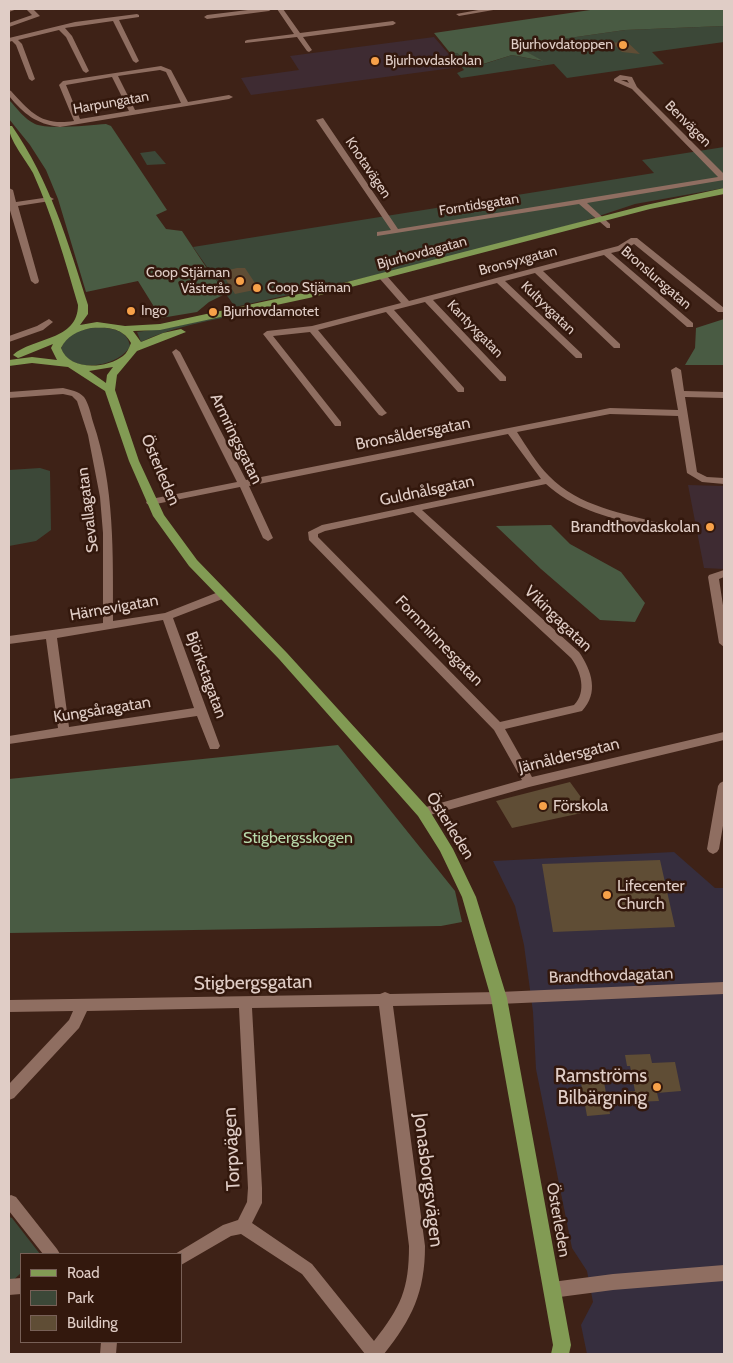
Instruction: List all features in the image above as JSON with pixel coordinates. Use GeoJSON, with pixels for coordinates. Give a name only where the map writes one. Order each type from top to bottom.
{"type":"FeatureCollection","features":[{"type":"Feature","properties":{"kind":"main road"},"geometry":{"type":"LineString","coordinates":[[9,128],[34,166],[50,199],[83,305],[83,314],[56,348],[57,354],[110,390],[112,375],[133,350],[136,343],[134,337],[120,328],[93,316],[83,305]]}},
{"type":"Feature","properties":{"kind":"main road","name":"Bjurhovdagatan"},"geometry":{"type":"LineString","coordinates":[[133,350],[166,335],[386,281],[604,222],[680,199],[724,191]]}},
{"type":"Feature","properties":{"kind":"main road","name":"Bjurhovdagatan"},"geometry":{"type":"LineString","coordinates":[[604,222],[724,198]]}},
{"type":"Feature","properties":{"kind":"main road","name":"Bjurhovdagatan"},"geometry":{"type":"LineString","coordinates":[[120,328],[155,328],[311,298]]}},
{"type":"Feature","properties":{"kind":"main road"},"geometry":{"type":"LineString","coordinates":[[9,357],[34,350],[86,326],[120,328]]}},
{"type":"Feature","properties":{"kind":"main road"},"geometry":{"type":"LineString","coordinates":[[9,363],[32,360],[73,366],[108,366],[125,359]]}},
{"type":"Feature","properties":{"kind":"main road","name":"Österleden"},"geometry":{"type":"LineString","coordinates":[[110,390],[134,461],[159,516],[193,563],[221,595],[290,664],[423,812],[446,849],[469,897],[499,998],[563,1351]]}},
{"type":"Feature","properties":{"kind":"street"},"geometry":{"type":"LineString","coordinates":[[9,10],[14,9]]}},
{"type":"Feature","properties":{"kind":"street"},"geometry":{"type":"LineString","coordinates":[[9,25],[37,16],[29,9]]}},
{"type":"Feature","properties":{"kind":"street"},"geometry":{"type":"LineString","coordinates":[[207,17],[269,9]]}},
{"type":"Feature","properties":{"kind":"street"},"geometry":{"type":"LineString","coordinates":[[280,9],[309,50]]}},
{"type":"Feature","properties":{"kind":"street"},"geometry":{"type":"LineString","coordinates":[[459,14],[496,9]]}},
{"type":"Feature","properties":{"kind":"street"},"geometry":{"type":"LineString","coordinates":[[11,39],[60,28],[137,16]]}},
{"type":"Feature","properties":{"kind":"street"},"geometry":{"type":"LineString","coordinates":[[115,19],[136,61]]}},
{"type":"Feature","properties":{"kind":"street"},"geometry":{"type":"LineString","coordinates":[[247,42],[393,22]]}},
{"type":"Feature","properties":{"kind":"street"},"geometry":{"type":"LineString","coordinates":[[60,28],[69,36],[86,71]]}},
{"type":"Feature","properties":{"kind":"street"},"geometry":{"type":"LineString","coordinates":[[11,39],[18,44],[32,79]]}},
{"type":"Feature","properties":{"kind":"street"},"geometry":{"type":"LineString","coordinates":[[78,122],[62,85],[65,82],[166,69],[185,103]]}},
{"type":"Feature","properties":{"kind":"street"},"geometry":{"type":"LineString","coordinates":[[114,75],[132,112]]}},
{"type":"Feature","properties":{"kind":"street","name":"Benvägen"},"geometry":{"type":"LineString","coordinates":[[634,88],[724,178]]}},
{"type":"Feature","properties":{"kind":"street","name":"Harpungatan"},"geometry":{"type":"LineString","coordinates":[[9,92],[31,117],[40,122],[60,124],[229,97]]}},
{"type":"Feature","properties":{"kind":"street","name":"Knotavägen"},"geometry":{"type":"LineString","coordinates":[[320,120],[396,231]]}},
{"type":"Feature","properties":{"kind":"street","name":"Forntidsgatan"},"geometry":{"type":"LineString","coordinates":[[380,234],[724,178]]}},
{"type":"Feature","properties":{"kind":"street"},"geometry":{"type":"LineString","coordinates":[[9,190],[11,205],[35,281]]}},
{"type":"Feature","properties":{"kind":"street"},"geometry":{"type":"LineString","coordinates":[[11,205],[50,199]]}},
{"type":"Feature","properties":{"kind":"street"},"geometry":{"type":"LineString","coordinates":[[582,202],[604,222]]}},
{"type":"Feature","properties":{"kind":"street","name":"Bronsyxgatan"},"geometry":{"type":"LineString","coordinates":[[338,424],[267,334],[312,329],[621,248],[634,240],[721,310]]}},
{"type":"Feature","properties":{"kind":"street","name":"Bronslursgatan"},"geometry":{"type":"LineString","coordinates":[[604,252],[690,325]]}},
{"type":"Feature","properties":{"kind":"street"},"geometry":{"type":"LineString","coordinates":[[537,270],[617,346]]}},
{"type":"Feature","properties":{"kind":"street","name":"Kultyxgatan"},"geometry":{"type":"LineString","coordinates":[[499,280],[578,356]]}},
{"type":"Feature","properties":{"kind":"street"},"geometry":{"type":"LineString","coordinates":[[386,281],[407,304]]}},
{"type":"Feature","properties":{"kind":"street","name":"Kantyxgatan"},"geometry":{"type":"LineString","coordinates":[[427,299],[503,378]]}},
{"type":"Feature","properties":{"kind":"street"},"geometry":{"type":"LineString","coordinates":[[388,309],[461,390]]}},
{"type":"Feature","properties":{"kind":"street"},"geometry":{"type":"LineString","coordinates":[[9,338],[26,334],[49,322]]}},
{"type":"Feature","properties":{"kind":"street"},"geometry":{"type":"LineString","coordinates":[[312,329],[382,412]]}},
{"type":"Feature","properties":{"kind":"street","name":"Armringsgatan"},"geometry":{"type":"LineString","coordinates":[[176,352],[268,538]]}},
{"type":"Feature","properties":{"kind":"street"},"geometry":{"type":"LineString","coordinates":[[676,370],[692,473],[696,477],[705,480],[724,481]]}},
{"type":"Feature","properties":{"kind":"street","name":"Sevallagatan"},"geometry":{"type":"LineString","coordinates":[[9,395],[63,391],[76,395],[81,400],[93,435],[104,497],[108,536],[108,626]]}},
{"type":"Feature","properties":{"kind":"street"},"geometry":{"type":"LineString","coordinates":[[681,394],[724,395]]}},
{"type":"Feature","properties":{"kind":"street","name":"Bronsåldersgatan"},"geometry":{"type":"LineString","coordinates":[[151,502],[610,411],[683,413]]}},
{"type":"Feature","properties":{"kind":"street"},"geometry":{"type":"LineString","coordinates":[[511,431],[548,481],[577,501],[594,509],[659,526]]}},
{"type":"Feature","properties":{"kind":"street","name":"Guldnålsgatan"},"geometry":{"type":"LineString","coordinates":[[313,533],[322,528],[416,510],[548,481]]}},
{"type":"Feature","properties":{"kind":"street","name":"Vikingagatan"},"geometry":{"type":"LineString","coordinates":[[416,510],[575,654],[584,668],[586,697],[584,704],[578,708],[498,726]]}},
{"type":"Feature","properties":{"kind":"street","name":"Fornminnesgatan"},"geometry":{"type":"LineString","coordinates":[[313,533],[313,538],[498,726],[528,782]]}},
{"type":"Feature","properties":{"kind":"street"},"geometry":{"type":"LineString","coordinates":[[719,575],[713,584],[724,643]]}},
{"type":"Feature","properties":{"kind":"street","name":"Härnevigatan"},"geometry":{"type":"LineString","coordinates":[[9,640],[167,616],[221,595]]}},
{"type":"Feature","properties":{"kind":"street","name":"Björkstagatan"},"geometry":{"type":"LineString","coordinates":[[167,616],[214,746]]}},
{"type":"Feature","properties":{"kind":"street"},"geometry":{"type":"LineString","coordinates":[[51,635],[64,733]]}},
{"type":"Feature","properties":{"kind":"street","name":"Kungsåragatan"},"geometry":{"type":"LineString","coordinates":[[9,740],[64,733],[201,710]]}},
{"type":"Feature","properties":{"kind":"street","name":"Järnåldersgatan"},"geometry":{"type":"LineString","coordinates":[[423,812],[528,782],[724,736]]}},
{"type":"Feature","properties":{"kind":"street"},"geometry":{"type":"LineString","coordinates":[[713,849],[724,786]]}},
{"type":"Feature","properties":{"kind":"street","name":"Brandthovdagatan"},"geometry":{"type":"LineString","coordinates":[[499,998],[724,988]]}},
{"type":"Feature","properties":{"kind":"street","name":"Stigbergsgatan"},"geometry":{"type":"LineString","coordinates":[[9,1006],[385,998],[499,998]]}},
{"type":"Feature","properties":{"kind":"street","name":"Jonasborgsvägen"},"geometry":{"type":"LineString","coordinates":[[374,1354],[410,1304],[418,1268],[418,1246],[385,998]]}},
{"type":"Feature","properties":{"kind":"street","name":"Torpvägen"},"geometry":{"type":"LineString","coordinates":[[243,1226],[254,1203],[255,1188],[245,1002]]}},
{"type":"Feature","properties":{"kind":"street"},"geometry":{"type":"LineString","coordinates":[[9,1094],[74,1024],[83,1004]]}},
{"type":"Feature","properties":{"kind":"street"},"geometry":{"type":"LineString","coordinates":[[11,1202],[51,1253]]}},
{"type":"Feature","properties":{"kind":"street"},"geometry":{"type":"LineString","coordinates":[[182,1257],[228,1230],[243,1226],[307,1269],[374,1354]]}},
{"type":"Feature","properties":{"kind":"street"},"geometry":{"type":"LineString","coordinates":[[552,1290],[613,1282],[724,1273]]}},
{"type":"Feature","properties":{"kind":"shaded area","name":"Bjurhovdaskolan"},"geometry":{"type":"Polygon","coordinates":[[[434,37],[460,67],[251,95],[241,78],[299,70],[290,56],[434,37]]]}},
{"type":"Feature","properties":{"kind":"shaded area","name":"Brandthovdaskolan"},"geometry":{"type":"Polygon","coordinates":[[[688,485],[724,486],[724,569],[704,568],[688,485]]]}},
{"type":"Feature","properties":{"kind":"shaded area"},"geometry":{"type":"Polygon","coordinates":[[[674,852],[715,888],[724,888],[724,1354],[587,1354],[581,1325],[593,1302],[587,1271],[572,1248],[536,1069],[533,1012],[524,945],[515,906],[493,861],[674,852]]]}},
{"type":"Feature","properties":{"kind":"green space"},"geometry":{"type":"Polygon","coordinates":[[[597,9],[724,9],[724,26],[625,30],[534,43],[520,48],[543,61],[512,55],[483,64],[457,53],[451,54],[434,33],[597,9]]]}},
{"type":"Feature","properties":{"kind":"green space"},"geometry":{"type":"Polygon","coordinates":[[[724,26],[724,42],[652,52],[664,64],[567,78],[554,64],[461,78],[457,73],[464,70],[451,54],[457,53],[484,64],[512,55],[542,61],[520,48],[534,43],[625,30],[724,26]]]}},
{"type":"Feature","properties":{"kind":"green space"},"geometry":{"type":"Polygon","coordinates":[[[9,100],[27,119],[41,126],[69,127],[106,124],[111,126],[167,210],[156,215],[166,229],[182,231],[210,273],[227,293],[209,302],[197,312],[161,318],[138,281],[86,292],[58,199],[46,170],[30,145],[9,119],[9,100]]]}},
{"type":"Feature","properties":{"kind":"green space"},"geometry":{"type":"Polygon","coordinates":[[[724,147],[724,188],[635,204],[578,223],[399,270],[235,307],[193,247],[654,173],[642,160],[724,147]]]}},
{"type":"Feature","properties":{"kind":"green space"},"geometry":{"type":"Polygon","coordinates":[[[155,151],[166,164],[147,165],[140,153],[155,151]]]}},
{"type":"Feature","properties":{"kind":"green space"},"geometry":{"type":"Polygon","coordinates":[[[278,304],[174,329],[141,342],[137,332],[172,327],[278,304]]]}},
{"type":"Feature","properties":{"kind":"green space"},"geometry":{"type":"Polygon","coordinates":[[[724,319],[724,365],[685,365],[695,348],[696,328],[724,319]]]}},
{"type":"Feature","properties":{"kind":"green space"},"geometry":{"type":"Polygon","coordinates":[[[98,327],[113,329],[122,333],[126,336],[130,346],[116,359],[95,365],[84,365],[66,357],[61,349],[63,343],[71,335],[81,330],[98,327]]]}},
{"type":"Feature","properties":{"kind":"green space"},"geometry":{"type":"Polygon","coordinates":[[[40,468],[50,471],[51,530],[36,541],[9,546],[9,470],[40,468]]]}},
{"type":"Feature","properties":{"kind":"green space"},"geometry":{"type":"Polygon","coordinates":[[[551,525],[570,544],[621,572],[645,603],[635,622],[600,620],[541,569],[496,526],[551,525]]]}},
{"type":"Feature","properties":{"kind":"green space","name":"Stigbergsskogen"},"geometry":{"type":"Polygon","coordinates":[[[338,745],[455,891],[462,922],[441,926],[9,933],[9,779],[338,745]]]}},
{"type":"Feature","properties":{"kind":"green space"},"geometry":{"type":"Polygon","coordinates":[[[9,1217],[12,1218],[39,1253],[20,1253],[20,1274],[9,1284],[9,1217]]]}},
{"type":"Feature","properties":{"kind":"building","name":"Bjurhovdatoppen"},"geometry":{"type":"Polygon","coordinates":[[[626,41],[640,54],[622,52],[612,43],[626,41]]]}},
{"type":"Feature","properties":{"kind":"building","name":"Coop Stjärnan Västerås"},"geometry":{"type":"Polygon","coordinates":[[[245,268],[259,289],[235,294],[221,272],[245,268]]]}},
{"type":"Feature","properties":{"kind":"building","name":"Förskola"},"geometry":{"type":"Polygon","coordinates":[[[570,782],[591,811],[512,828],[496,801],[570,782]]]}},
{"type":"Feature","properties":{"kind":"building","name":"Lifecenter Church"},"geometry":{"type":"Polygon","coordinates":[[[660,860],[675,927],[553,932],[542,864],[660,860]]]}},
{"type":"Feature","properties":{"kind":"building","name":"Ramströms Bilbärgning"},"geometry":{"type":"Polygon","coordinates":[[[650,1054],[652,1063],[675,1062],[681,1091],[657,1093],[659,1101],[608,1103],[610,1114],[587,1116],[581,1083],[604,1082],[606,1093],[635,1091],[630,1066],[627,1066],[625,1055],[650,1054]]]}},
{"type":"Feature","properties":{"kind":"place","name":"Bjurhovdatoppen"},"geometry":{"type":"Point","coordinates":[623,45]}},
{"type":"Feature","properties":{"kind":"place","name":"Bjurhovdaskolan"},"geometry":{"type":"Point","coordinates":[375,61]}},
{"type":"Feature","properties":{"kind":"place","name":"Coop Stjärnan Västerås"},"geometry":{"type":"Point","coordinates":[240,281]}},
{"type":"Feature","properties":{"kind":"place","name":"Coop Stjärnan"},"geometry":{"type":"Point","coordinates":[257,288]}},
{"type":"Feature","properties":{"kind":"place","name":"Ingo"},"geometry":{"type":"Point","coordinates":[131,311]}},
{"type":"Feature","properties":{"kind":"place","name":"Bjurhovdamotet"},"geometry":{"type":"Point","coordinates":[213,312]}},
{"type":"Feature","properties":{"kind":"place","name":"Brandthovdaskolan"},"geometry":{"type":"Point","coordinates":[710,527]}},
{"type":"Feature","properties":{"kind":"place","name":"Förskola"},"geometry":{"type":"Point","coordinates":[543,806]}},
{"type":"Feature","properties":{"kind":"place","name":"Lifecenter Church"},"geometry":{"type":"Point","coordinates":[607,895]}},
{"type":"Feature","properties":{"kind":"place","name":"Ramströms Bilbärgning"},"geometry":{"type":"Point","coordinates":[657,1087]}}]}
